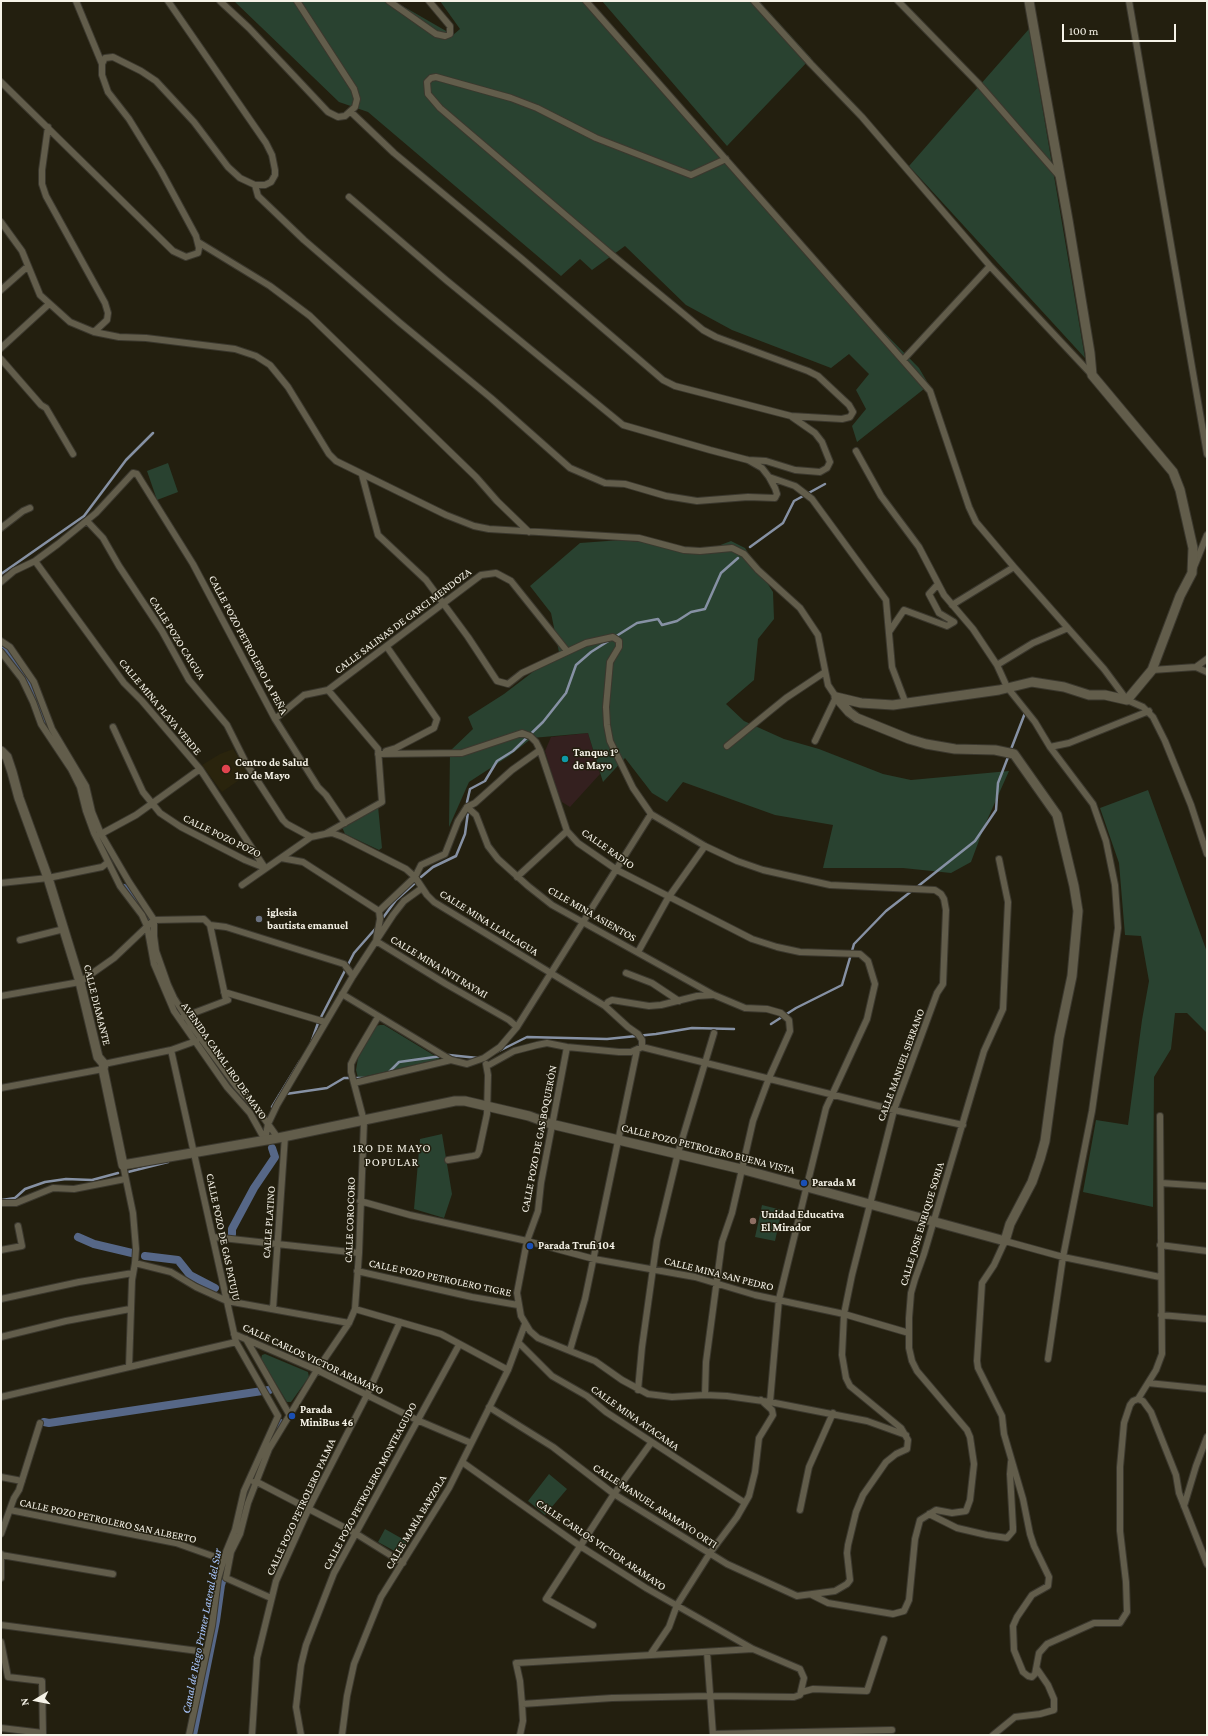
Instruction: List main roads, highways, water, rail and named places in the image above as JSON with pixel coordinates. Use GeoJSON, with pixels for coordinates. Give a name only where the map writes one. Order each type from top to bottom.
{"type":"FeatureCollection","features":[{"type":"Feature","properties":{"kind":"waterway"},"geometry":{"type":"LineString","coordinates":[[1,574],[84,516],[126,460],[153,433]]}},
{"type":"Feature","properties":{"kind":"waterway"},"geometry":{"type":"LineString","coordinates":[[750,547],[783,523],[794,501],[825,484]]}},
{"type":"Feature","properties":{"kind":"waterway"},"geometry":{"type":"LineString","coordinates":[[467,802],[470,789],[485,781],[497,761],[513,751],[543,722],[566,693],[576,665],[591,652],[637,623],[658,619],[662,625],[677,621],[691,612],[705,609],[721,573],[738,558]]}},
{"type":"Feature","properties":{"kind":"waterway","name":"Canal de Riego Primer Lateral del Sur"},"geometry":{"type":"LineString","coordinates":[[1,647],[5,650],[30,686],[45,725],[52,735]]}},
{"type":"Feature","properties":{"kind":"waterway"},"geometry":{"type":"LineString","coordinates":[[917,887],[975,841],[996,810],[998,783],[1025,713]]}},
{"type":"Feature","properties":{"kind":"waterway"},"geometry":{"type":"LineString","coordinates":[[421,877],[433,867],[456,856],[465,834],[468,812]]}},
{"type":"Feature","properties":{"kind":"waterway"},"geometry":{"type":"LineString","coordinates":[[382,919],[396,900],[415,883]]}},
{"type":"Feature","properties":{"kind":"waterway","name":"Canal de Riego Primer Lateral del Sur"},"geometry":{"type":"LineString","coordinates":[[124,888],[147,913],[153,939]]}},
{"type":"Feature","properties":{"kind":"waterway"},"geometry":{"type":"LineString","coordinates":[[771,1024],[796,1008],[842,985],[854,944],[886,911],[913,890]]}},
{"type":"Feature","properties":{"kind":"waterway"},"geometry":{"type":"LineString","coordinates":[[311,1043],[318,1023],[354,953],[376,928]]}},
{"type":"Feature","properties":{"kind":"waterway"},"geometry":{"type":"LineString","coordinates":[[497,1052],[527,1037],[607,1039],[656,1034],[692,1028],[734,1029]]}},
{"type":"Feature","properties":{"kind":"waterway"},"geometry":{"type":"LineString","coordinates":[[388,1073],[399,1062],[449,1055],[478,1058]]}},
{"type":"Feature","properties":{"kind":"waterway"},"geometry":{"type":"LineString","coordinates":[[272,1107],[300,1061]]}},
{"type":"Feature","properties":{"kind":"waterway"},"geometry":{"type":"LineString","coordinates":[[279,1095],[327,1088],[344,1078],[365,1078]]}},
{"type":"Feature","properties":{"kind":"waterway","name":"Canal de Riego Primer Lateral del Sur"},"geometry":{"type":"LineString","coordinates":[[232,1234],[232,1229],[254,1188],[275,1157],[272,1148]]}},
{"type":"Feature","properties":{"kind":"waterway"},"geometry":{"type":"LineString","coordinates":[[128,1172],[168,1162]]}},
{"type":"Feature","properties":{"kind":"waterway"},"geometry":{"type":"LineString","coordinates":[[2,1200],[15,1198],[25,1189],[45,1182],[66,1179],[92,1180],[118,1173]]}},
{"type":"Feature","properties":{"kind":"waterway"},"geometry":{"type":"LineString","coordinates":[[78,1237],[94,1244],[132,1253]]}},
{"type":"Feature","properties":{"kind":"waterway"},"geometry":{"type":"LineString","coordinates":[[145,1256],[178,1260],[190,1275],[215,1288]]}},
{"type":"Feature","properties":{"kind":"waterway"},"geometry":{"type":"LineString","coordinates":[[44,1422],[49,1423],[269,1390]]}},
{"type":"Feature","properties":{"kind":"waterway","name":"Canal de Riego Primer Lateral del Sur"},"geometry":{"type":"LineString","coordinates":[[271,1437],[279,1422]]}},
{"type":"Feature","properties":{"kind":"waterway","name":"Canal de Riego Primer Lateral del Sur"},"geometry":{"type":"LineString","coordinates":[[193,1735],[216,1621],[221,1585],[226,1568]]}},
{"type":"Feature","properties":{"kind":"place","name":"Tanque 1° de Mayo"},"geometry":{"type":"Point","coordinates":[565,759]}},
{"type":"Feature","properties":{"kind":"place","name":"Centro de Salud 1ro de Mayo"},"geometry":{"type":"Point","coordinates":[226,769]}},
{"type":"Feature","properties":{"kind":"place","name":"iglesia bautista emanuel"},"geometry":{"type":"Point","coordinates":[259,919]}},
{"type":"Feature","properties":{"kind":"place","name":"Parada M"},"geometry":{"type":"Point","coordinates":[804,1183]}},
{"type":"Feature","properties":{"kind":"place","name":"Unidad Educativa El Mirador"},"geometry":{"type":"Point","coordinates":[753,1221]}},
{"type":"Feature","properties":{"kind":"place","name":"Parada Trufi 104"},"geometry":{"type":"Point","coordinates":[530,1246]}},
{"type":"Feature","properties":{"kind":"place","name":"Parada MiniBus 46"},"geometry":{"type":"Point","coordinates":[292,1416]}},
{"type":"Feature","properties":{"kind":"district","name":"1RO DE MAYO POPULAR"},"geometry":{"type":"Point","coordinates":[392,1155]}}]}
